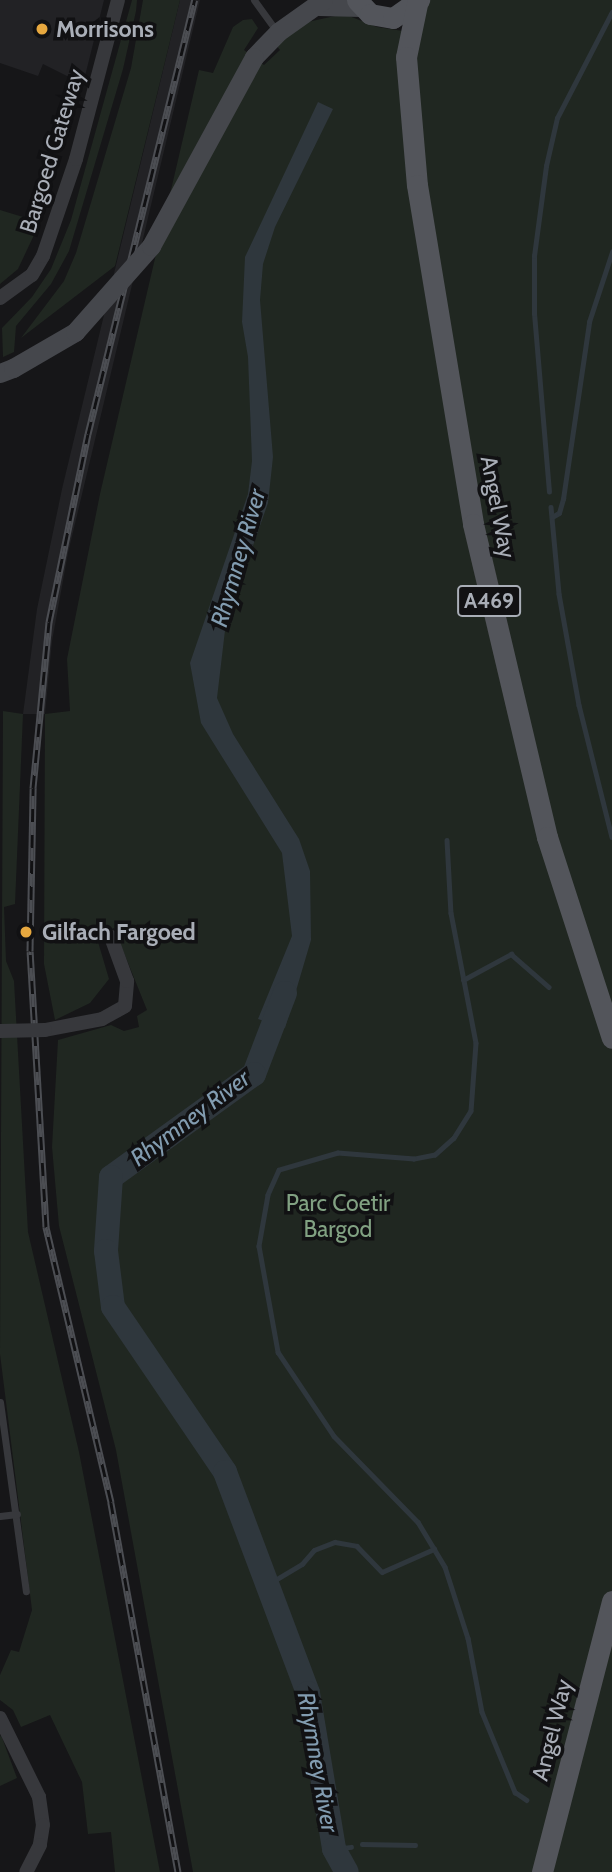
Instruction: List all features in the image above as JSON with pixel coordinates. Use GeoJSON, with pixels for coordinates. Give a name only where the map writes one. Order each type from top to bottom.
{"type":"FeatureCollection","features":[{"type":"Feature","properties":{"kind":"main road","name":"A469"},"geometry":{"type":"LineString","coordinates":[[359,3],[382,18],[403,15],[418,2]]}},
{"type":"Feature","properties":{"kind":"main road","name":"Angel Way"},"geometry":{"type":"LineString","coordinates":[[418,2],[406,57],[428,275],[479,551],[547,837],[612,1038]]}},
{"type":"Feature","properties":{"kind":"main road","name":"Angel Way"},"geometry":{"type":"LineString","coordinates":[[382,18],[406,57]]}},
{"type":"Feature","properties":{"kind":"main road","name":"Angel Way"},"geometry":{"type":"LineString","coordinates":[[544,1864],[612,1601]]}},
{"type":"Feature","properties":{"kind":"street","name":"Bargoed Gateway"},"geometry":{"type":"LineString","coordinates":[[0,298],[32,275],[43,256],[76,159],[118,0]]}},
{"type":"Feature","properties":{"kind":"street"},"geometry":{"type":"LineString","coordinates":[[7,370],[75,332],[144,255],[254,57],[278,32],[321,3],[359,3]]}},
{"type":"Feature","properties":{"kind":"street"},"geometry":{"type":"LineString","coordinates":[[1,1031],[45,1030],[102,1019],[125,1006],[127,981],[111,937]]}},
{"type":"Feature","properties":{"kind":"street"},"geometry":{"type":"LineString","coordinates":[[0,1718],[39,1797],[41,1835],[26,1872]]}},
{"type":"Feature","properties":{"kind":"lane"},"geometry":{"type":"LineString","coordinates":[[254,0],[278,32]]}},
{"type":"Feature","properties":{"kind":"lane"},"geometry":{"type":"LineString","coordinates":[[0,1402],[26,1591]]}},
{"type":"Feature","properties":{"kind":"lane"},"geometry":{"type":"LineString","coordinates":[[0,1516],[17,1514]]}},
{"type":"Feature","properties":{"kind":"shaded area"},"geometry":{"type":"Polygon","coordinates":[[[0,0],[104,0],[83,84],[43,64],[38,76],[0,63],[0,0]]]}},
{"type":"Feature","properties":{"kind":"shaded area"},"geometry":{"type":"Polygon","coordinates":[[[180,0],[200,0],[68,553],[52,641],[45,714],[23,714],[37,609],[62,489],[180,0]]]}},
{"type":"Feature","properties":{"kind":"green space"},"geometry":{"type":"Polygon","coordinates":[[[132,0],[137,0],[136,11],[123,69],[69,251],[51,284],[16,326],[14,352],[3,357],[2,328],[32,297],[51,269],[71,220],[132,0]]]}},
{"type":"Feature","properties":{"kind":"green space"},"geometry":{"type":"Polygon","coordinates":[[[143,0],[180,0],[115,266],[21,338],[64,281],[76,253],[131,68],[143,0]]]}},
{"type":"Feature","properties":{"kind":"green space","name":"Parc Coetir Bargod"},"geometry":{"type":"Polygon","coordinates":[[[429,0],[612,0],[612,1872],[193,1872],[116,1450],[59,1226],[52,1147],[58,1040],[111,1025],[124,1031],[139,1027],[137,1016],[147,1010],[114,928],[96,935],[109,979],[90,1003],[55,1020],[44,964],[45,714],[70,711],[67,659],[100,494],[199,70],[213,73],[233,27],[243,20],[252,19],[258,28],[244,50],[264,65],[280,50],[275,44],[303,23],[344,14],[377,27],[403,31],[426,9],[429,0]]]}},
{"type":"Feature","properties":{"kind":"green space"},"geometry":{"type":"Polygon","coordinates":[[[0,210],[33,220],[34,235],[18,269],[0,284],[0,210]]]}},
{"type":"Feature","properties":{"kind":"green space"},"geometry":{"type":"Polygon","coordinates":[[[3,711],[23,714],[15,904],[4,907],[6,961],[14,981],[28,1232],[79,1452],[160,1872],[115,1872],[111,1832],[88,1834],[82,1782],[50,1715],[21,1727],[13,1710],[0,1700],[0,1675],[11,1650],[19,1652],[32,1610],[0,1354],[3,711]]]}},
{"type":"Feature","properties":{"kind":"green space"},"geometry":{"type":"Polygon","coordinates":[[[1,1735],[17,1778],[0,1786],[0,1737],[1,1735]]]}},
{"type":"Feature","properties":{"kind":"water"},"geometry":{"type":"Polygon","coordinates":[[[318,102],[333,109],[275,227],[263,264],[260,300],[273,457],[268,503],[226,622],[217,698],[233,734],[299,839],[310,871],[311,940],[285,1028],[258,1019],[292,936],[282,853],[201,723],[190,663],[248,494],[252,461],[248,357],[242,322],[245,257],[318,102]]]}},
{"type":"Feature","properties":{"kind":"waterway"},"geometry":{"type":"LineString","coordinates":[[549,492],[534,314],[534,256],[546,166],[557,118],[612,12]]}},
{"type":"Feature","properties":{"kind":"waterway"},"geometry":{"type":"LineString","coordinates":[[552,517],[559,513],[563,499],[589,322],[612,252]]}},
{"type":"Feature","properties":{"kind":"waterway"},"geometry":{"type":"LineString","coordinates":[[551,507],[559,594],[579,705],[612,837]]}},
{"type":"Feature","properties":{"kind":"waterway"},"geometry":{"type":"LineString","coordinates":[[447,840],[451,913],[476,1043],[471,1111],[454,1138],[435,1155],[414,1159],[338,1153],[279,1170],[268,1195],[259,1246],[278,1352],[334,1436],[418,1522],[445,1567],[468,1638],[482,1712],[515,1792],[527,1800]]}},
{"type":"Feature","properties":{"kind":"waterway"},"geometry":{"type":"LineString","coordinates":[[463,980],[511,954],[549,987]]}},
{"type":"Feature","properties":{"kind":"waterway","name":"Rhymney River"},"geometry":{"type":"LineString","coordinates":[[285,993],[254,1074],[111,1177],[106,1251],[113,1307],[225,1472],[308,1693],[334,1849],[347,1872]]}},
{"type":"Feature","properties":{"kind":"waterway"},"geometry":{"type":"LineString","coordinates":[[267,1585],[302,1564],[314,1550],[335,1542],[357,1546],[382,1572],[434,1549]]}},
{"type":"Feature","properties":{"kind":"waterway"},"geometry":{"type":"LineString","coordinates":[[362,1844],[415,1845]]}},
{"type":"Feature","properties":{"kind":"waterway"},"geometry":{"type":"LineString","coordinates":[[334,1849],[351,1847]]}},
{"type":"Feature","properties":{"kind":"railway"},"geometry":{"type":"LineString","coordinates":[[178,1872],[111,1502],[46,1227],[30,951],[33,788],[49,622],[88,434],[195,0]]}},
{"type":"Feature","properties":{"kind":"place","name":"Morrisons"},"geometry":{"type":"Point","coordinates":[42,29]}},
{"type":"Feature","properties":{"kind":"place","name":"Gilfach Fargoed"},"geometry":{"type":"Point","coordinates":[26,932]}}]}
